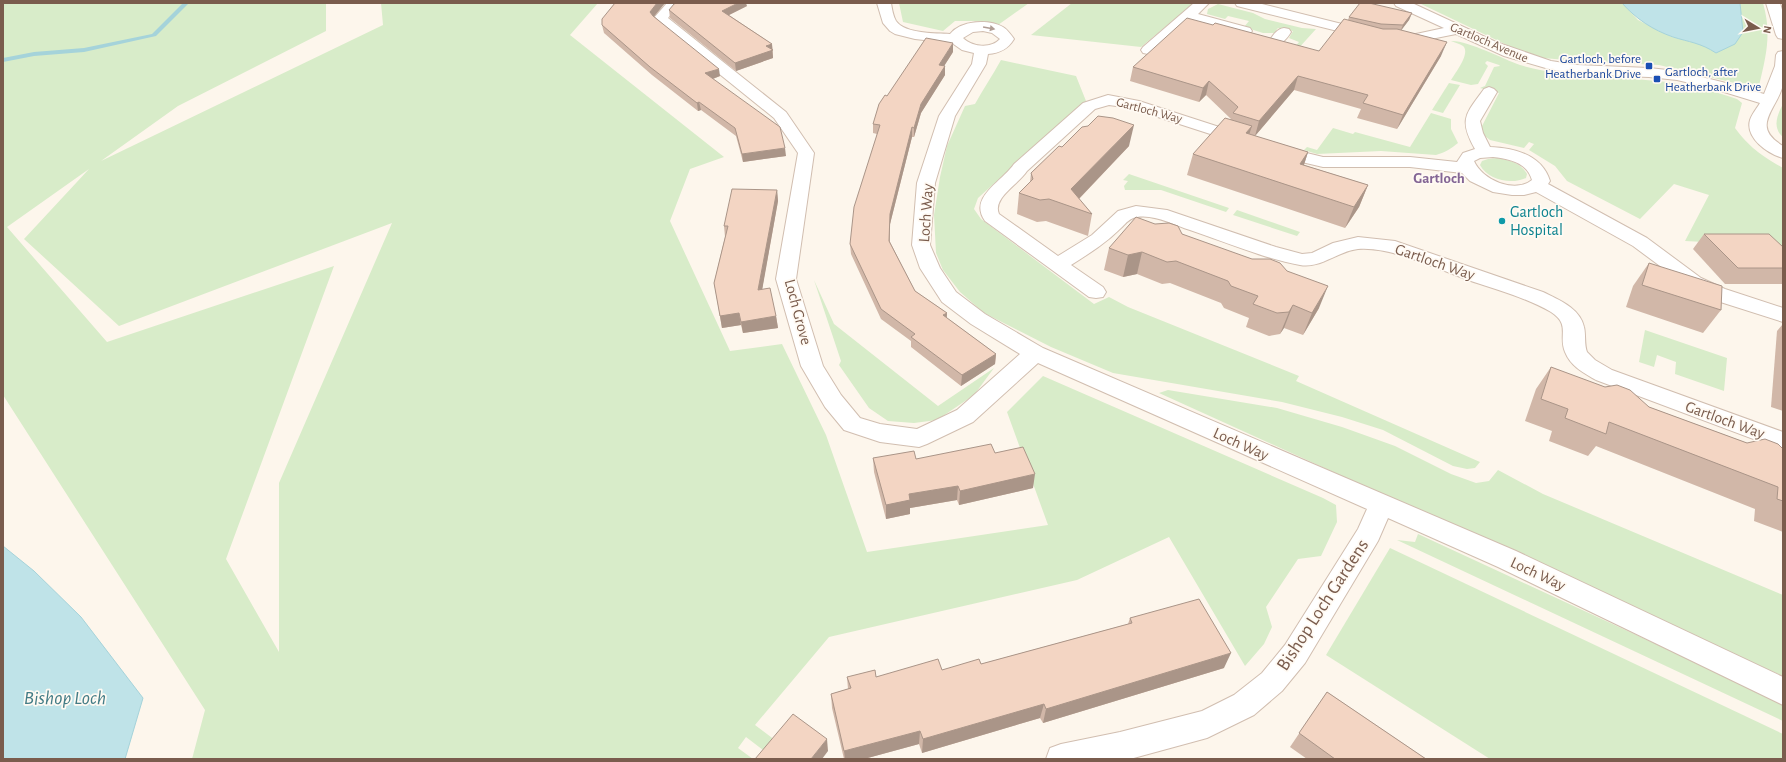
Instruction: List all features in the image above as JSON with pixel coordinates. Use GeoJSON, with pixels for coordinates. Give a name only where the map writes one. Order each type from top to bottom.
{"type":"FeatureCollection","features":[{"type":"Feature","properties":{"kind":"street","name":"Loch Grove"},"geometry":{"type":"LineString","coordinates":[[678,3],[669,7],[660,19],[780,115],[806,153],[786,279],[812,366],[832,401],[852,424],[880,433],[918,438],[965,416],[1035,353]]}},
{"type":"Feature","properties":{"kind":"street"},"geometry":{"type":"LineString","coordinates":[[884,3],[886,16],[896,29],[925,37],[956,39],[968,48],[982,50],[997,48],[1003,45],[1007,39],[1005,35],[996,29],[980,27],[965,29],[957,35],[956,39]]}},
{"type":"Feature","properties":{"kind":"street"},"geometry":{"type":"LineString","coordinates":[[1148,50],[1202,3]]}},
{"type":"Feature","properties":{"kind":"street"},"geometry":{"type":"LineString","coordinates":[[1242,3],[1378,37],[1416,38],[1457,30]]}},
{"type":"Feature","properties":{"kind":"street","name":"Gartloch Avenue"},"geometry":{"type":"LineString","coordinates":[[1401,3],[1511,55],[1551,66],[1666,74],[1707,82],[1769,101]]}},
{"type":"Feature","properties":{"kind":"street"},"geometry":{"type":"LineString","coordinates":[[1773,3],[1783,35]]}},
{"type":"Feature","properties":{"kind":"street"},"geometry":{"type":"LineString","coordinates":[[1187,15],[1258,35],[1280,36],[1294,45]]}},
{"type":"Feature","properties":{"kind":"street","name":"Loch Way"},"geometry":{"type":"LineString","coordinates":[[982,50],[979,64],[946,116],[926,183],[921,245],[930,268],[949,297],[978,319],[1035,353],[1507,559],[1783,691]]}},
{"type":"Feature","properties":{"kind":"street"},"geometry":{"type":"LineString","coordinates":[[1783,55],[1782,66],[1769,101],[1758,120],[1758,131],[1768,144],[1783,153]]}},
{"type":"Feature","properties":{"kind":"street"},"geometry":{"type":"LineString","coordinates":[[1485,152],[1472,131],[1471,122],[1489,92]]}},
{"type":"Feature","properties":{"kind":"street","name":"Gartloch Way"},"geometry":{"type":"LineString","coordinates":[[1096,292],[991,217],[987,210],[987,204],[994,195],[1014,177],[1020,168],[1089,106],[1108,100],[1133,104],[1296,156],[1323,162],[1410,162],[1466,168]]}},
{"type":"Feature","properties":{"kind":"street"},"geometry":{"type":"LineString","coordinates":[[1485,152],[1508,154],[1529,163],[1537,169],[1541,175],[1541,181],[1538,186],[1530,189],[1506,189],[1481,180],[1466,168],[1465,161],[1468,156],[1475,153],[1485,152]]}},
{"type":"Feature","properties":{"kind":"street"},"geometry":{"type":"LineString","coordinates":[[1538,186],[1640,242],[1656,256],[1694,282],[1718,294],[1783,315]]}},
{"type":"Feature","properties":{"kind":"street","name":"Gartloch Way"},"geometry":{"type":"LineString","coordinates":[[1057,265],[1099,239],[1124,215],[1139,211],[1161,214],[1268,251],[1302,260],[1316,258],[1340,247],[1358,243],[1395,247],[1536,297],[1558,308],[1568,317],[1574,326],[1575,351],[1588,366],[1604,375],[1783,441]]}},
{"type":"Feature","properties":{"kind":"street","name":"Bishop Loch Gardens"},"geometry":{"type":"LineString","coordinates":[[1061,759],[1122,753],[1207,724],[1244,705],[1272,682],[1295,654],[1369,534],[1381,505]]}},
{"type":"Feature","properties":{"kind":"green space"},"geometry":{"type":"Polygon","coordinates":[[[3,3],[326,3],[326,31],[178,106],[101,161],[383,25],[381,3],[598,3],[570,35],[724,157],[690,169],[670,221],[730,351],[782,344],[826,435],[867,552],[1048,525],[1007,412],[1043,376],[1323,498],[1336,505],[1337,522],[1321,556],[1298,559],[1266,607],[1272,627],[1264,644],[1245,666],[1169,537],[1077,580],[829,637],[755,725],[800,759],[775,759],[746,737],[738,748],[753,759],[192,759],[205,710],[3,395],[3,3]],[[89,169],[7,227],[107,342],[334,266],[226,559],[279,652],[279,483],[392,223],[119,326],[24,239],[89,169]]]}},
{"type":"Feature","properties":{"kind":"green space"},"geometry":{"type":"Polygon","coordinates":[[[899,3],[1029,3],[998,25],[981,21],[955,21],[943,31],[903,22],[899,3]]]}},
{"type":"Feature","properties":{"kind":"green space"},"geometry":{"type":"Polygon","coordinates":[[[1072,3],[1194,3],[1141,47],[1031,35],[1072,3]]]}},
{"type":"Feature","properties":{"kind":"green space"},"geometry":{"type":"Polygon","coordinates":[[[1419,3],[1622,3],[1638,20],[1672,37],[1705,45],[1716,53],[1743,32],[1740,3],[1763,3],[1766,14],[1768,35],[1766,55],[1759,86],[1747,86],[1659,65],[1543,58],[1511,47],[1419,3]]]}},
{"type":"Feature","properties":{"kind":"green space"},"geometry":{"type":"Polygon","coordinates":[[[1218,4],[1253,13],[1265,19],[1302,28],[1316,29],[1297,50],[1293,49],[1299,42],[1289,38],[1293,31],[1278,28],[1274,33],[1263,33],[1244,27],[1249,21],[1228,16],[1225,19],[1207,14],[1208,9],[1218,4]]]}},
{"type":"Feature","properties":{"kind":"green space"},"geometry":{"type":"Polygon","coordinates":[[[1451,41],[1466,43],[1520,65],[1537,69],[1588,76],[1677,83],[1737,99],[1742,103],[1735,128],[1757,151],[1783,168],[1783,248],[1781,246],[1685,241],[1709,195],[1674,184],[1640,219],[1567,181],[1555,166],[1529,150],[1534,144],[1529,142],[1524,148],[1490,140],[1481,133],[1481,128],[1499,93],[1480,88],[1485,86],[1494,67],[1500,66],[1487,61],[1485,63],[1488,66],[1478,84],[1471,85],[1451,80],[1462,63],[1465,49],[1463,46],[1451,41]]]}},
{"type":"Feature","properties":{"kind":"green space"},"geometry":{"type":"Polygon","coordinates":[[[1001,60],[1076,76],[1086,101],[978,198],[974,209],[981,219],[1094,304],[1109,297],[1128,307],[1299,376],[1296,381],[1480,462],[1475,468],[1467,469],[1453,466],[1383,430],[1342,417],[1282,402],[1113,373],[1051,347],[984,313],[960,292],[943,270],[936,253],[934,215],[947,146],[965,106],[975,104],[1001,60]]]}},
{"type":"Feature","properties":{"kind":"green space"},"geometry":{"type":"Polygon","coordinates":[[[1449,83],[1460,85],[1443,113],[1432,110],[1449,83]]]}},
{"type":"Feature","properties":{"kind":"green space"},"geometry":{"type":"Polygon","coordinates":[[[1783,104],[1783,137],[1778,130],[1777,117],[1783,104]]]}},
{"type":"Feature","properties":{"kind":"green space"},"geometry":{"type":"Polygon","coordinates":[[[1431,113],[1451,119],[1451,129],[1458,143],[1448,150],[1436,155],[1381,151],[1317,154],[1304,150],[1307,147],[1317,150],[1333,128],[1353,134],[1355,132],[1410,147],[1431,113]]]}},
{"type":"Feature","properties":{"kind":"green space"},"geometry":{"type":"Polygon","coordinates":[[[1497,158],[1510,161],[1521,167],[1527,174],[1526,178],[1514,181],[1500,180],[1488,174],[1480,165],[1482,161],[1497,158]]]}},
{"type":"Feature","properties":{"kind":"green space"},"geometry":{"type":"Polygon","coordinates":[[[1129,174],[1229,208],[1226,212],[1161,190],[1125,190],[1124,186],[1128,181],[1123,180],[1129,174]]]}},
{"type":"Feature","properties":{"kind":"green space"},"geometry":{"type":"Polygon","coordinates":[[[1237,210],[1300,232],[1297,236],[1233,215],[1237,210]]]}},
{"type":"Feature","properties":{"kind":"green space"},"geometry":{"type":"Polygon","coordinates":[[[814,280],[834,324],[938,406],[994,368],[974,395],[937,420],[914,423],[888,421],[869,408],[839,365],[841,361],[814,280]]]}},
{"type":"Feature","properties":{"kind":"green space"},"geometry":{"type":"Polygon","coordinates":[[[1645,330],[1727,358],[1724,391],[1675,374],[1676,362],[1657,355],[1654,367],[1639,362],[1645,330]]]}},
{"type":"Feature","properties":{"kind":"green space"},"geometry":{"type":"Polygon","coordinates":[[[1168,390],[1277,408],[1342,427],[1395,446],[1451,474],[1476,483],[1489,481],[1498,470],[1543,494],[1783,595],[1783,676],[1159,393],[1168,390]]]}},
{"type":"Feature","properties":{"kind":"green space"},"geometry":{"type":"Polygon","coordinates":[[[1418,534],[1783,703],[1783,721],[1397,540],[1415,542],[1418,534]]]}},
{"type":"Feature","properties":{"kind":"green space"},"geometry":{"type":"Polygon","coordinates":[[[1390,548],[1783,734],[1783,759],[1490,759],[1326,655],[1390,548]]]}},
{"type":"Feature","properties":{"kind":"water"},"geometry":{"type":"Polygon","coordinates":[[[1622,3],[1740,3],[1743,32],[1735,44],[1716,53],[1700,45],[1659,31],[1639,19],[1622,3]]]}},
{"type":"Feature","properties":{"kind":"water","name":"Bishop Loch"},"geometry":{"type":"Polygon","coordinates":[[[3,546],[34,571],[81,617],[143,698],[125,759],[3,759],[3,546]]]}},
{"type":"Feature","properties":{"kind":"building"},"geometry":{"type":"Polygon","coordinates":[[[615,3],[657,3],[650,12],[653,16],[719,69],[705,73],[780,127],[785,148],[742,154],[735,128],[699,102],[697,103],[650,67],[602,25],[602,19],[615,3]]]}},
{"type":"Feature","properties":{"kind":"building"},"geometry":{"type":"Polygon","coordinates":[[[676,3],[738,3],[722,11],[772,44],[766,46],[773,50],[735,63],[669,10],[676,3]]]}},
{"type":"Feature","properties":{"kind":"building"},"geometry":{"type":"Polygon","coordinates":[[[1360,3],[1369,3],[1412,13],[1403,25],[1381,24],[1349,17],[1360,3]]]}},
{"type":"Feature","properties":{"kind":"building"},"geometry":{"type":"Polygon","coordinates":[[[1187,18],[1213,25],[1215,23],[1319,51],[1344,19],[1383,29],[1397,29],[1447,42],[1403,115],[1363,103],[1368,95],[1298,76],[1259,121],[1233,113],[1238,107],[1209,81],[1203,88],[1133,67],[1187,18]]]}},
{"type":"Feature","properties":{"kind":"building"},"geometry":{"type":"Polygon","coordinates":[[[926,38],[953,43],[939,65],[945,66],[921,104],[914,128],[912,127],[890,214],[889,241],[915,291],[947,313],[943,315],[996,354],[962,375],[911,337],[915,334],[881,309],[850,244],[854,207],[880,125],[873,124],[879,104],[885,95],[887,96],[926,38]]]}},
{"type":"Feature","properties":{"kind":"building"},"geometry":{"type":"Polygon","coordinates":[[[1098,116],[1113,118],[1134,125],[1071,189],[1092,214],[1049,199],[1040,200],[1019,193],[1033,179],[1031,173],[1059,146],[1062,147],[1082,127],[1088,126],[1098,116]]]}},
{"type":"Feature","properties":{"kind":"building"},"geometry":{"type":"Polygon","coordinates":[[[1225,118],[1252,126],[1246,133],[1308,152],[1300,164],[1368,185],[1354,207],[1193,154],[1225,118]]]}},
{"type":"Feature","properties":{"kind":"building"},"geometry":{"type":"Polygon","coordinates":[[[732,189],[777,190],[758,290],[770,288],[776,316],[741,322],[739,313],[720,316],[714,283],[728,226],[724,226],[732,189]]]}},
{"type":"Feature","properties":{"kind":"building"},"geometry":{"type":"Polygon","coordinates":[[[1136,217],[1155,224],[1169,223],[1178,226],[1182,234],[1252,259],[1270,259],[1280,263],[1287,271],[1328,286],[1312,313],[1293,305],[1289,312],[1277,313],[1253,304],[1258,296],[1231,286],[1228,281],[1176,261],[1167,262],[1142,252],[1128,255],[1109,248],[1136,217]]]}},
{"type":"Feature","properties":{"kind":"building"},"geometry":{"type":"Polygon","coordinates":[[[1704,234],[1769,234],[1783,247],[1783,268],[1738,268],[1704,234]]]}},
{"type":"Feature","properties":{"kind":"building"},"geometry":{"type":"Polygon","coordinates":[[[1649,263],[1722,286],[1721,310],[1642,285],[1649,263]]]}},
{"type":"Feature","properties":{"kind":"building"},"geometry":{"type":"Polygon","coordinates":[[[1551,367],[1605,387],[1617,385],[1630,390],[1649,407],[1747,443],[1765,439],[1778,444],[1783,449],[1783,501],[1777,499],[1778,487],[1609,422],[1606,434],[1565,418],[1568,409],[1541,399],[1551,367]]]}},
{"type":"Feature","properties":{"kind":"building"},"geometry":{"type":"Polygon","coordinates":[[[991,444],[995,453],[1023,447],[1035,474],[960,491],[958,486],[909,494],[910,500],[886,505],[873,458],[914,451],[916,459],[991,444]]]}},
{"type":"Feature","properties":{"kind":"building"},"geometry":{"type":"Polygon","coordinates":[[[1199,599],[1231,653],[1046,709],[1044,704],[923,739],[920,731],[844,751],[831,694],[851,688],[847,677],[875,670],[876,677],[938,659],[942,670],[979,659],[981,664],[1132,623],[1130,618],[1199,599]]]}},
{"type":"Feature","properties":{"kind":"building"},"geometry":{"type":"Polygon","coordinates":[[[1327,692],[1426,759],[1335,759],[1299,733],[1327,692]]]}},
{"type":"Feature","properties":{"kind":"building"},"geometry":{"type":"Polygon","coordinates":[[[793,714],[827,739],[811,759],[755,759],[793,714]]]}},
{"type":"Feature","properties":{"kind":"waterway"},"geometry":{"type":"LineString","coordinates":[[3,60],[34,54],[84,50],[154,35],[186,3]]}},
{"type":"Feature","properties":{"kind":"place","name":"Gartloch, before Heatherbank Drive"},"geometry":{"type":"Point","coordinates":[1649,66]}},
{"type":"Feature","properties":{"kind":"place","name":"Gartloch, after Heatherbank Drive"},"geometry":{"type":"Point","coordinates":[1657,79]}},
{"type":"Feature","properties":{"kind":"place","name":"Gartloch Hospital"},"geometry":{"type":"Point","coordinates":[1502,221]}},
{"type":"Feature","properties":{"kind":"district","name":"Gartloch"},"geometry":{"type":"Point","coordinates":[1439,178]}}]}
